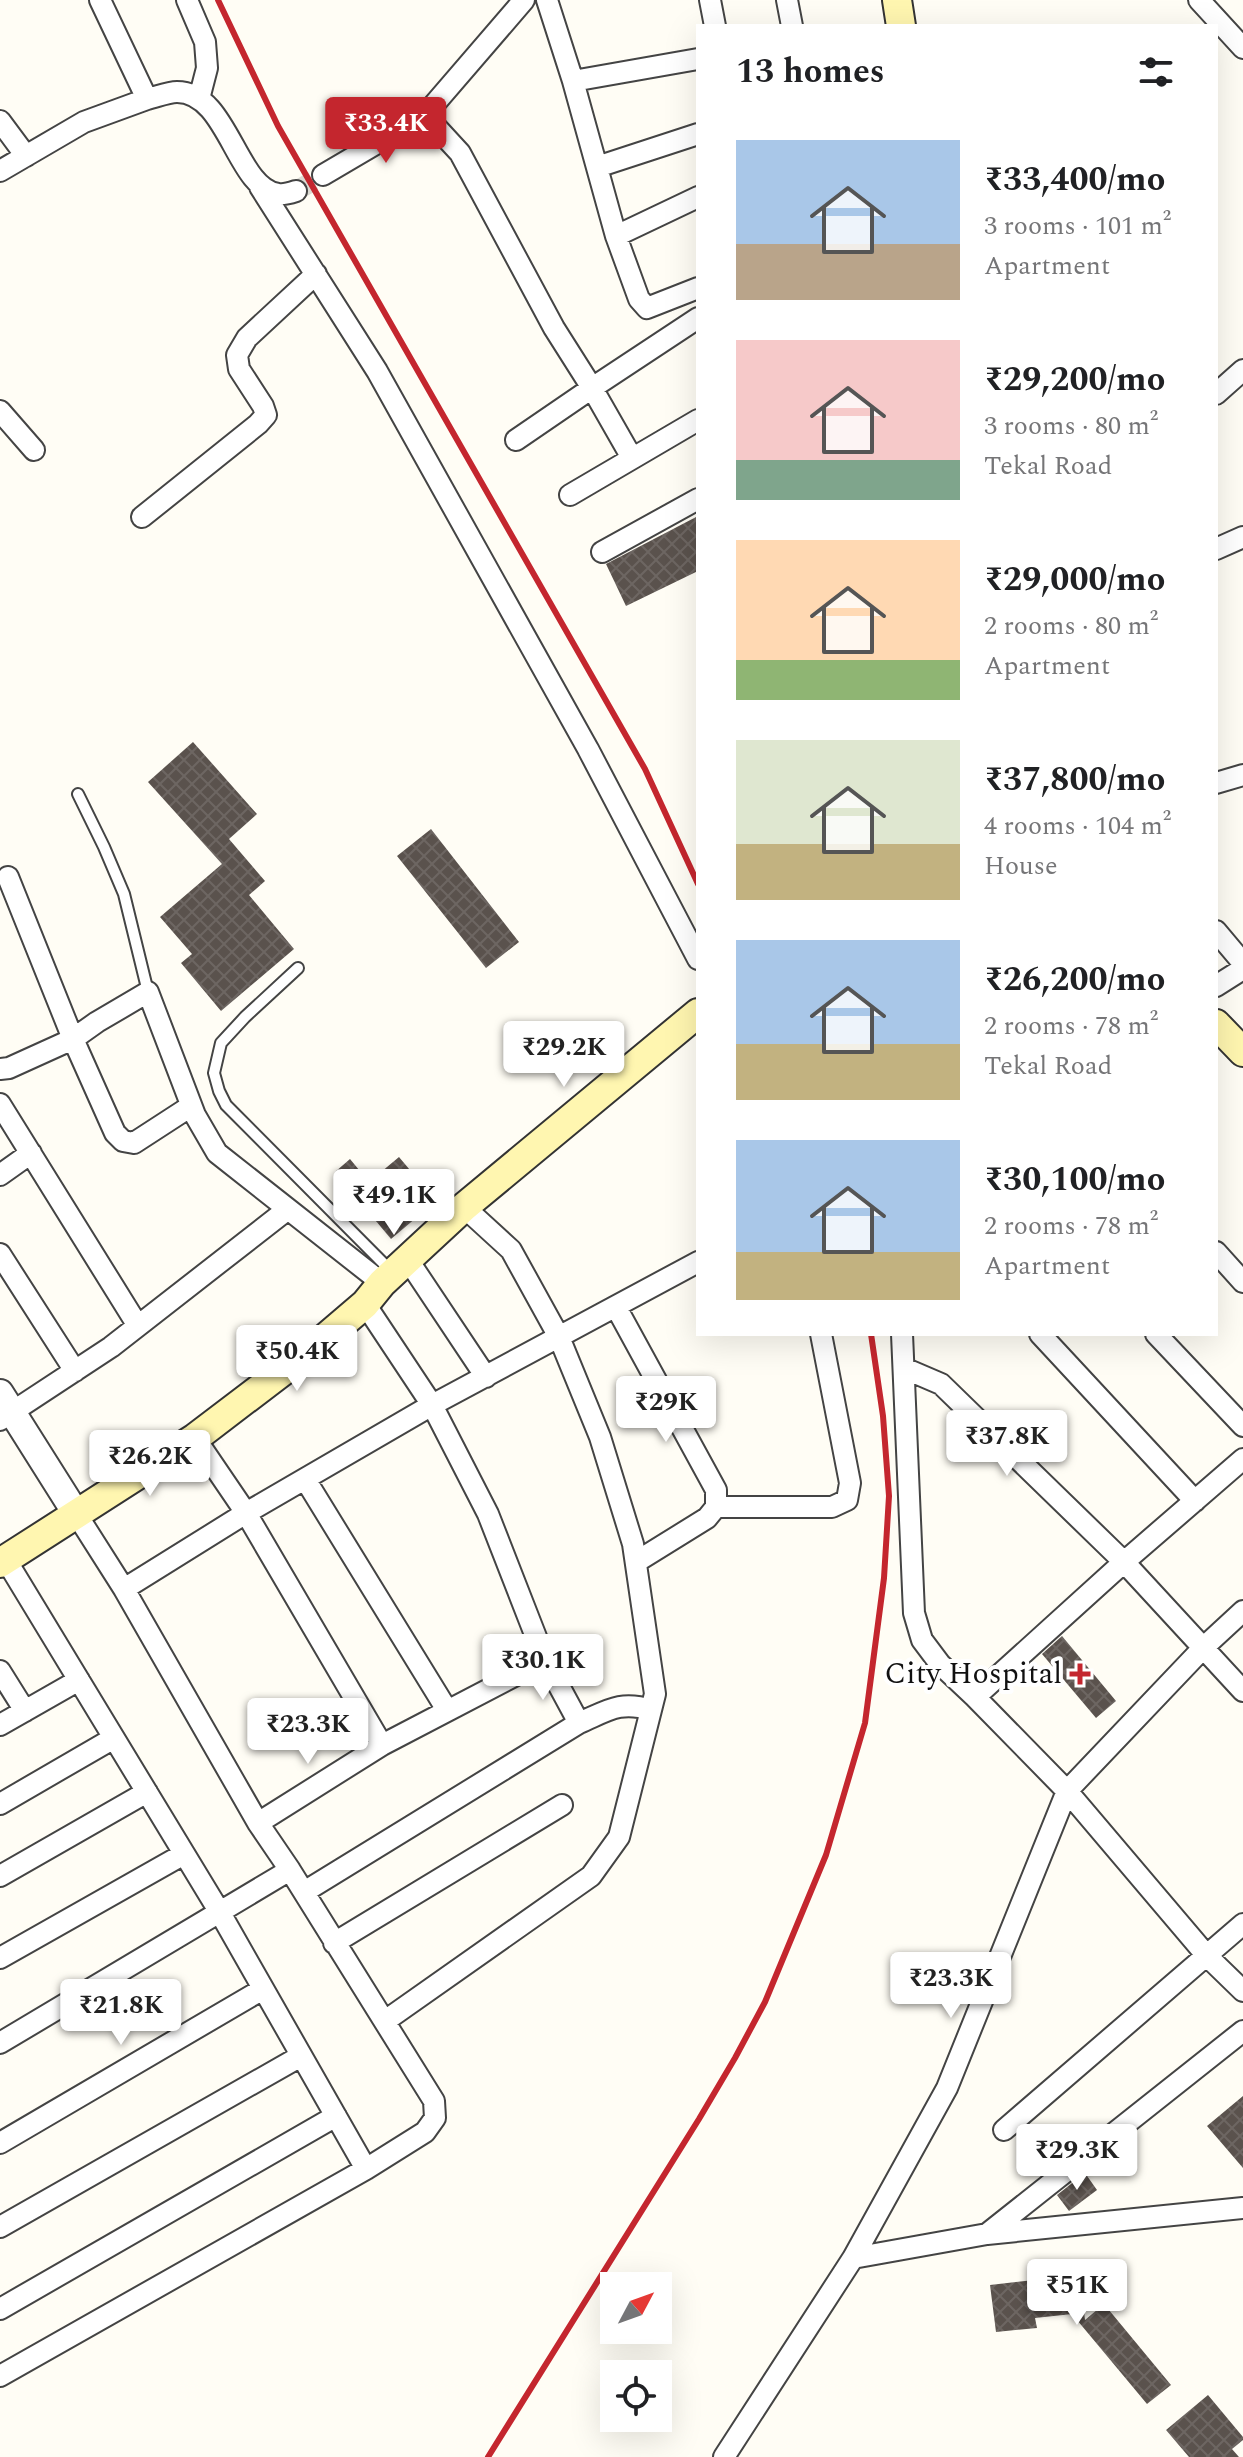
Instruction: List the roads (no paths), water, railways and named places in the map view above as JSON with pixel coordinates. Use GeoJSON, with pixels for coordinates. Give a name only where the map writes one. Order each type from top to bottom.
{"type":"FeatureCollection","features":[{"type":"Feature","properties":{"kind":"main road"},"geometry":{"type":"LineString","coordinates":[[897,0],[901,24]]}},
{"type":"Feature","properties":{"kind":"main road"},"geometry":{"type":"LineString","coordinates":[[3,1561],[195,1438],[317,1345],[464,1207],[696,1015]]}},
{"type":"Feature","properties":{"kind":"main road"},"geometry":{"type":"LineString","coordinates":[[1218,1026],[1243,1052]]}},
{"type":"Feature","properties":{"kind":"street"},"geometry":{"type":"LineString","coordinates":[[100,0],[147,99]]}},
{"type":"Feature","properties":{"kind":"street"},"geometry":{"type":"LineString","coordinates":[[187,0],[205,42],[207,68],[199,99]]}},
{"type":"Feature","properties":{"kind":"street"},"geometry":{"type":"LineString","coordinates":[[323,175],[425,115],[524,0]]}},
{"type":"Feature","properties":{"kind":"street"},"geometry":{"type":"LineString","coordinates":[[547,0],[616,236],[639,299],[647,308],[696,289]]}},
{"type":"Feature","properties":{"kind":"street"},"geometry":{"type":"LineString","coordinates":[[710,0],[715,24]]}},
{"type":"Feature","properties":{"kind":"street"},"geometry":{"type":"LineString","coordinates":[[787,0],[792,24]]}},
{"type":"Feature","properties":{"kind":"street"},"geometry":{"type":"LineString","coordinates":[[1199,0],[1243,48]]}},
{"type":"Feature","properties":{"kind":"street"},"geometry":{"type":"LineString","coordinates":[[573,81],[696,59]]}},
{"type":"Feature","properties":{"kind":"street"},"geometry":{"type":"LineString","coordinates":[[0,171],[84,122],[178,91],[199,99],[220,121],[377,371],[588,749],[696,955]]}},
{"type":"Feature","properties":{"kind":"street"},"geometry":{"type":"LineString","coordinates":[[425,115],[460,153],[554,328],[632,458]]}},
{"type":"Feature","properties":{"kind":"street"},"geometry":{"type":"LineString","coordinates":[[0,121],[26,156]]}},
{"type":"Feature","properties":{"kind":"street"},"geometry":{"type":"LineString","coordinates":[[597,167],[696,135]]}},
{"type":"Feature","properties":{"kind":"street"},"geometry":{"type":"LineString","coordinates":[[260,187],[279,195],[296,191]]}},
{"type":"Feature","properties":{"kind":"street"},"geometry":{"type":"LineString","coordinates":[[616,236],[696,198]]}},
{"type":"Feature","properties":{"kind":"street"},"geometry":{"type":"LineString","coordinates":[[142,517],[266,415],[239,369],[237,355],[247,338],[316,274]]}},
{"type":"Feature","properties":{"kind":"street"},"geometry":{"type":"LineString","coordinates":[[516,440],[696,319]]}},
{"type":"Feature","properties":{"kind":"street"},"geometry":{"type":"LineString","coordinates":[[1218,392],[1243,370]]}},
{"type":"Feature","properties":{"kind":"street"},"geometry":{"type":"LineString","coordinates":[[0,411],[34,450]]}},
{"type":"Feature","properties":{"kind":"street"},"geometry":{"type":"LineString","coordinates":[[570,495],[696,421]]}},
{"type":"Feature","properties":{"kind":"street"},"geometry":{"type":"LineString","coordinates":[[602,552],[696,500]]}},
{"type":"Feature","properties":{"kind":"street"},"geometry":{"type":"LineString","coordinates":[[1218,548],[1243,537]]}},
{"type":"Feature","properties":{"kind":"street"},"geometry":{"type":"LineString","coordinates":[[8,877],[73,1039],[115,1133],[123,1141],[134,1143],[191,1106]]}},
{"type":"Feature","properties":{"kind":"street"},"geometry":{"type":"LineString","coordinates":[[1218,934],[1243,966],[1218,985]]}},
{"type":"Feature","properties":{"kind":"street"},"geometry":{"type":"LineString","coordinates":[[0,1069],[9,1068],[73,1039],[148,992],[191,1106],[217,1153],[387,1280],[486,1377]]}},
{"type":"Feature","properties":{"kind":"street"},"geometry":{"type":"LineString","coordinates":[[0,1104],[138,1326]]}},
{"type":"Feature","properties":{"kind":"street"},"geometry":{"type":"LineString","coordinates":[[0,1175],[31,1153]]}},
{"type":"Feature","properties":{"kind":"street"},"geometry":{"type":"LineString","coordinates":[[385,2021],[591,1876],[619,1837],[655,1694],[633,1544],[600,1437],[559,1337],[511,1250],[464,1207]]}},
{"type":"Feature","properties":{"kind":"street"},"geometry":{"type":"LineString","coordinates":[[0,2376],[366,2169],[425,2132],[435,2118],[434,2101],[258,1823],[124,1589],[4,1409],[75,1371],[288,1209]]}},
{"type":"Feature","properties":{"kind":"street"},"geometry":{"type":"LineString","coordinates":[[0,1254],[75,1371]]}},
{"type":"Feature","properties":{"kind":"street"},"geometry":{"type":"LineString","coordinates":[[1218,1254],[1243,1282]]}},
{"type":"Feature","properties":{"kind":"street"},"geometry":{"type":"LineString","coordinates":[[124,1589],[246,1513],[432,1405],[696,1263]]}},
{"type":"Feature","properties":{"kind":"street"},"geometry":{"type":"LineString","coordinates":[[387,1280],[432,1405],[488,1514],[545,1660],[579,1723]]}},
{"type":"Feature","properties":{"kind":"street"},"geometry":{"type":"LineString","coordinates":[[616,1307],[716,1490],[716,1507],[707,1518],[636,1562]]}},
{"type":"Feature","properties":{"kind":"street"},"geometry":{"type":"LineString","coordinates":[[716,1507],[832,1507],[847,1500],[850,1483],[821,1336]]}},
{"type":"Feature","properties":{"kind":"street"},"geometry":{"type":"LineString","coordinates":[[902,1336],[914,1613],[922,1640],[940,1664],[1067,1791],[1207,1956],[1243,1991]]}},
{"type":"Feature","properties":{"kind":"street"},"geometry":{"type":"LineString","coordinates":[[1042,1336],[1195,1501]]}},
{"type":"Feature","properties":{"kind":"street"},"geometry":{"type":"LineString","coordinates":[[1158,1336],[1243,1426]]}},
{"type":"Feature","properties":{"kind":"street"},"geometry":{"type":"LineString","coordinates":[[906,1369],[941,1384],[1124,1562],[1243,1691]]}},
{"type":"Feature","properties":{"kind":"street"},"geometry":{"type":"LineString","coordinates":[[195,1438],[246,1513],[382,1745]]}},
{"type":"Feature","properties":{"kind":"street"},"geometry":{"type":"LineString","coordinates":[[975,1697],[1243,1459]]}},
{"type":"Feature","properties":{"kind":"street"},"geometry":{"type":"LineString","coordinates":[[305,1479],[447,1710]]}},
{"type":"Feature","properties":{"kind":"street"},"geometry":{"type":"LineString","coordinates":[[3,1561],[219,1911],[366,2169]]}},
{"type":"Feature","properties":{"kind":"street"},"geometry":{"type":"LineString","coordinates":[[724,2457],[853,2258],[947,2088],[1067,1791],[1204,1647],[1243,1611]]}},
{"type":"Feature","properties":{"kind":"street"},"geometry":{"type":"LineString","coordinates":[[258,1823],[382,1745],[545,1660]]}},
{"type":"Feature","properties":{"kind":"street"},"geometry":{"type":"LineString","coordinates":[[0,1671],[25,1711]]}},
{"type":"Feature","properties":{"kind":"street"},"geometry":{"type":"LineString","coordinates":[[0,1725],[79,1680]]}},
{"type":"Feature","properties":{"kind":"street"},"geometry":{"type":"LineString","coordinates":[[304,1892],[579,1723],[613,1708],[633,1704],[651,1710]]}},
{"type":"Feature","properties":{"kind":"street"},"geometry":{"type":"LineString","coordinates":[[0,1804],[114,1738]]}},
{"type":"Feature","properties":{"kind":"street"},"geometry":{"type":"LineString","coordinates":[[0,1876],[147,1792]]}},
{"type":"Feature","properties":{"kind":"street"},"geometry":{"type":"LineString","coordinates":[[334,1943],[562,1805]]}},
{"type":"Feature","properties":{"kind":"street"},"geometry":{"type":"LineString","coordinates":[[0,1958],[184,1854]]}},
{"type":"Feature","properties":{"kind":"street"},"geometry":{"type":"LineString","coordinates":[[0,2043],[290,1870]]}},
{"type":"Feature","properties":{"kind":"street"},"geometry":{"type":"LineString","coordinates":[[1004,2130],[1243,1924]]}},
{"type":"Feature","properties":{"kind":"street"},"geometry":{"type":"LineString","coordinates":[[0,2143],[263,1989]]}},
{"type":"Feature","properties":{"kind":"street"},"geometry":{"type":"LineString","coordinates":[[987,2234],[1243,2031]]}},
{"type":"Feature","properties":{"kind":"street"},"geometry":{"type":"LineString","coordinates":[[0,2227],[301,2056]]}},
{"type":"Feature","properties":{"kind":"street"},"geometry":{"type":"LineString","coordinates":[[0,2309],[336,2116]]}},
{"type":"Feature","properties":{"kind":"street"},"geometry":{"type":"LineString","coordinates":[[853,2258],[987,2234],[1243,2208]]}},
{"type":"Feature","properties":{"kind":"lane"},"geometry":{"type":"LineString","coordinates":[[78,794],[124,894],[148,992]]}},
{"type":"Feature","properties":{"kind":"lane"},"geometry":{"type":"LineString","coordinates":[[298,968],[221,1043],[214,1073],[219,1091],[226,1105],[387,1280]]}},
{"type":"Feature","properties":{"kind":"tunnel"},"geometry":{"type":"LineString","coordinates":[[296,191],[323,175]]}},
{"type":"Feature","properties":{"kind":"railway"},"geometry":{"type":"LineString","coordinates":[[218,0],[278,126],[645,769],[696,880]]}},
{"type":"Feature","properties":{"kind":"railway"},"geometry":{"type":"LineString","coordinates":[[488,2457],[735,2058],[765,2002],[826,1855],[865,1723],[884,1578],[889,1496],[883,1416],[871,1336]]}},
{"type":"Feature","properties":{"kind":"place","name":"City Hospital"},"geometry":{"type":"Point","coordinates":[1080,1674]}}]}
